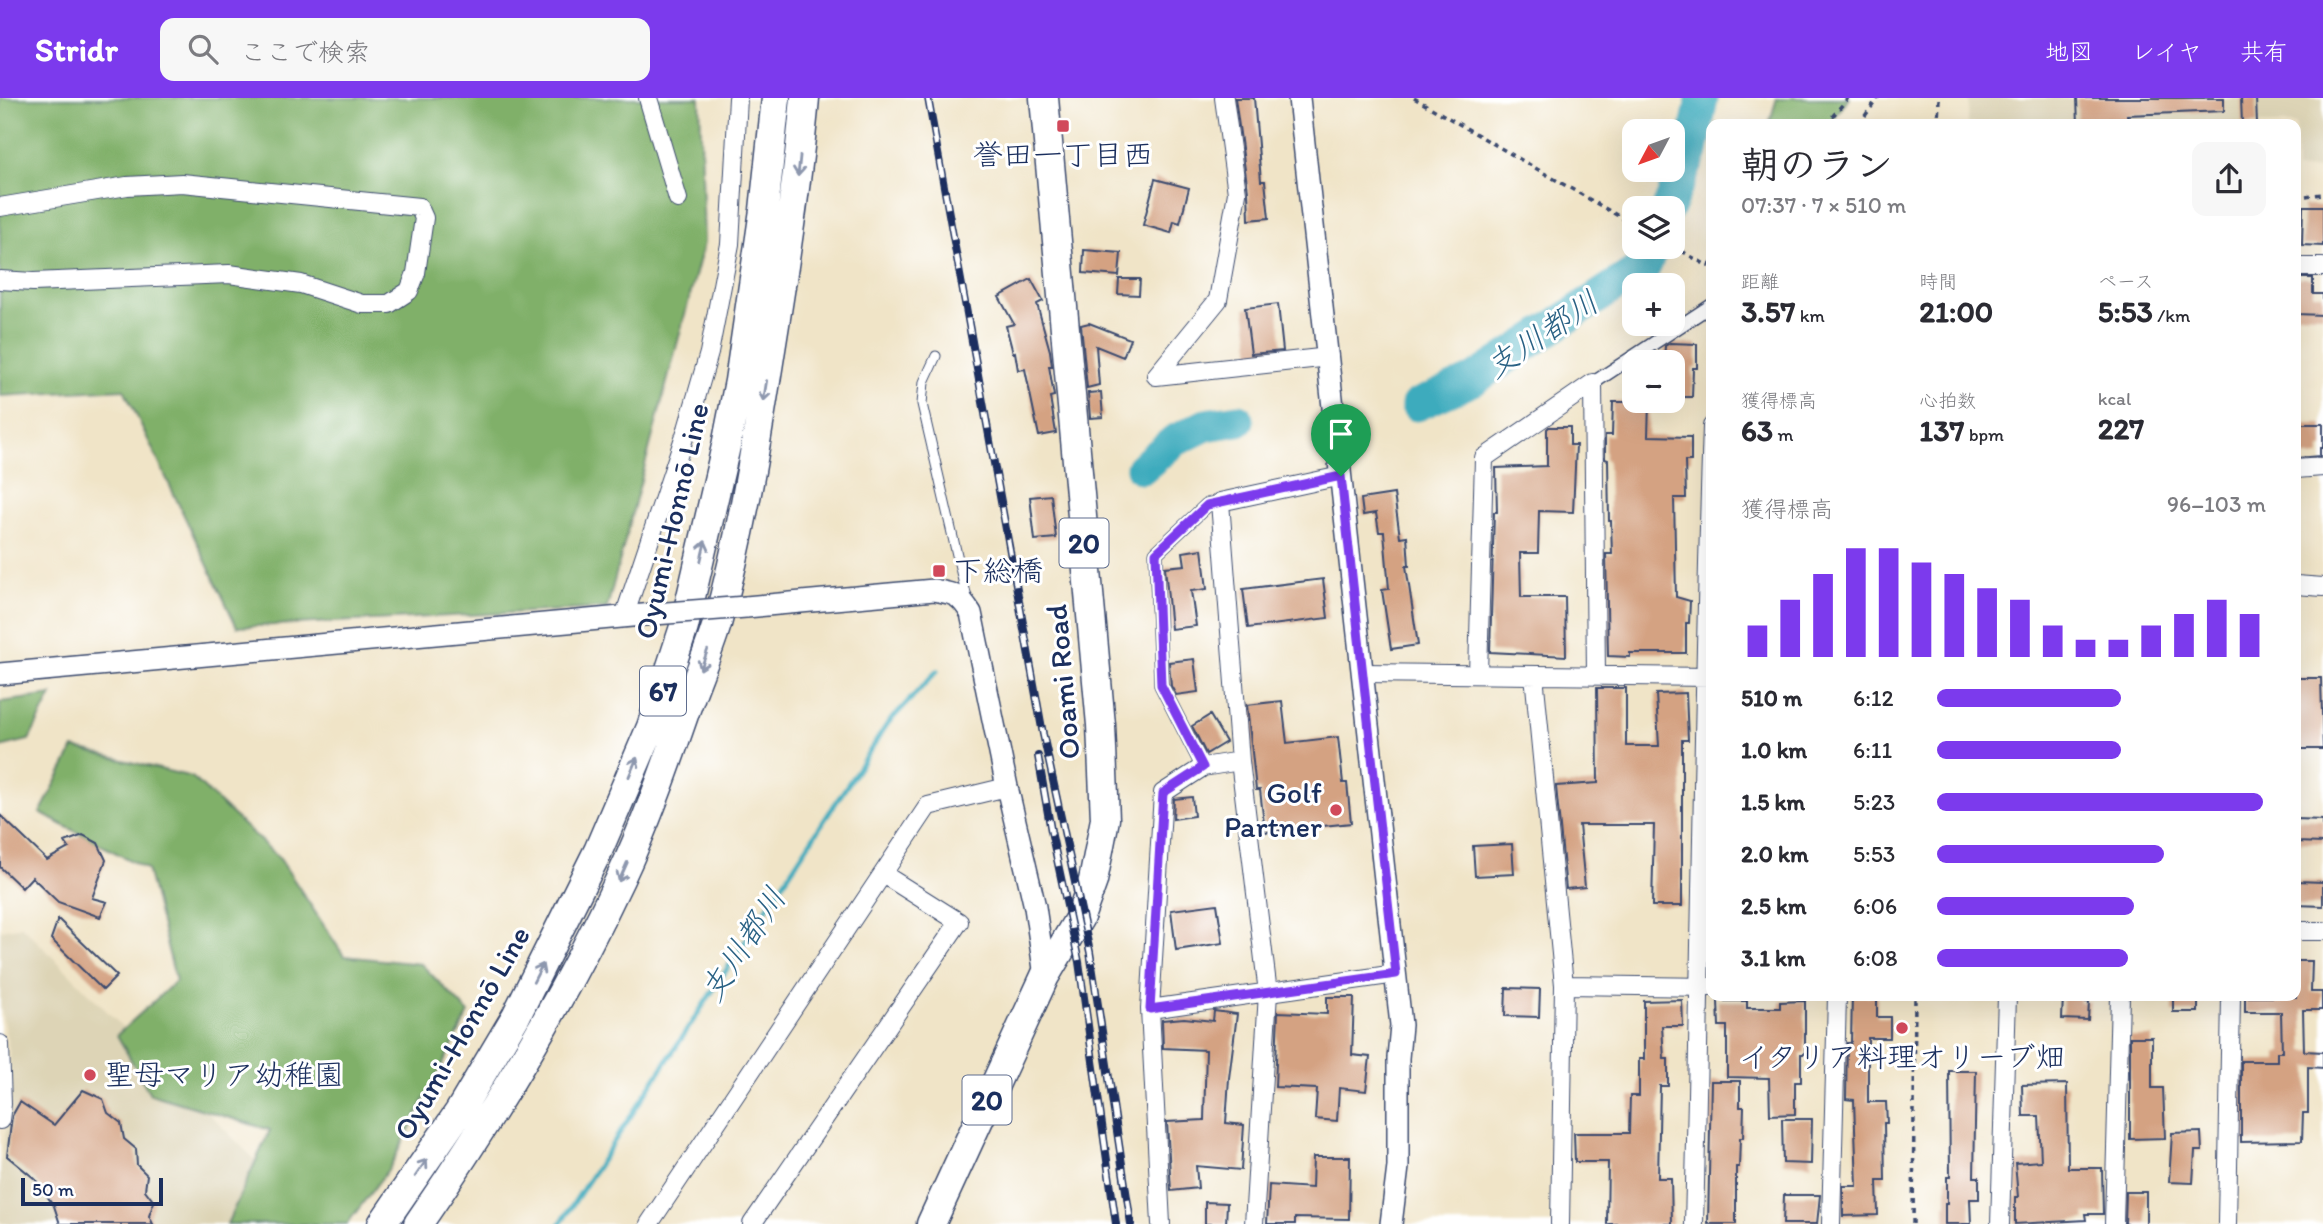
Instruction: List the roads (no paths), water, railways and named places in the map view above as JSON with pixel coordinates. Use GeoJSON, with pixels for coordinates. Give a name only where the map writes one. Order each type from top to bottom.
{"type":"FeatureCollection","features":[{"type":"Feature","properties":{"kind":"main road","name":"Oyumi-Honnō Line"},"geometry":{"type":"LineString","coordinates":[[382,1224],[458,1112],[516,1016],[598,851],[651,727],[684,628],[729,433],[764,211],[776,98]]}},
{"type":"Feature","properties":{"kind":"main road","name":"67"},"geometry":{"type":"LineString","coordinates":[[418,1224],[472,1146],[574,971],[598,924],[659,789],[715,628],[734,561],[748,496],[793,211],[806,98]]}},
{"type":"Feature","properties":{"kind":"main road","name":"Ooami Road"},"geometry":{"type":"LineString","coordinates":[[931,1224],[1045,976],[1080,917],[1093,881],[1105,819],[1101,725],[1044,98]]}},
{"type":"Feature","properties":{"kind":"street"},"geometry":{"type":"LineString","coordinates":[[648,98],[678,199]]}},
{"type":"Feature","properties":{"kind":"street"},"geometry":{"type":"LineString","coordinates":[[624,617],[687,429],[709,354],[730,244],[738,98]]}},
{"type":"Feature","properties":{"kind":"street"},"geometry":{"type":"LineString","coordinates":[[1224,98],[1237,193],[1218,300],[1156,376],[1329,357]]}},
{"type":"Feature","properties":{"kind":"street"},"geometry":{"type":"LineString","coordinates":[[1299,98],[1401,1025],[1409,1059],[1412,1114],[1404,1224]]}},
{"type":"Feature","properties":{"kind":"street"},"geometry":{"type":"LineString","coordinates":[[0,207],[127,186],[182,183],[419,207],[424,218],[416,273],[410,291],[389,303],[362,304],[301,284],[229,274],[0,281]]}},
{"type":"Feature","properties":{"kind":"street"},"geometry":{"type":"LineString","coordinates":[[2301,267],[2323,267]]}},
{"type":"Feature","properties":{"kind":"street"},"geometry":{"type":"LineString","coordinates":[[1478,674],[1484,458],[1706,310]]}},
{"type":"Feature","properties":{"kind":"street"},"geometry":{"type":"LineString","coordinates":[[1593,383],[1596,676]]}},
{"type":"Feature","properties":{"kind":"street"},"geometry":{"type":"LineString","coordinates":[[2301,469],[2323,467]]}},
{"type":"Feature","properties":{"kind":"street"},"geometry":{"type":"LineString","coordinates":[[1203,767],[1161,685],[1156,553],[1207,505],[1341,476]]}},
{"type":"Feature","properties":{"kind":"street"},"geometry":{"type":"LineString","coordinates":[[1220,502],[1240,761],[1268,993],[1254,1224]]}},
{"type":"Feature","properties":{"kind":"street"},"geometry":{"type":"LineString","coordinates":[[2301,585],[2323,587]]}},
{"type":"Feature","properties":{"kind":"street"},"geometry":{"type":"LineString","coordinates":[[0,674],[934,590],[954,593],[962,599],[971,613],[1035,907],[1045,976]]}},
{"type":"Feature","properties":{"kind":"street"},"geometry":{"type":"LineString","coordinates":[[1362,673],[1706,677]]}},
{"type":"Feature","properties":{"kind":"street"},"geometry":{"type":"LineString","coordinates":[[1534,675],[1564,985],[1560,1224]]}},
{"type":"Feature","properties":{"kind":"street"},"geometry":{"type":"LineString","coordinates":[[1161,1224],[1150,1009],[1163,793],[1203,767],[1240,761]]}},
{"type":"Feature","properties":{"kind":"street"},"geometry":{"type":"LineString","coordinates":[[649,1224],[928,806],[1007,787]]}},
{"type":"Feature","properties":{"kind":"street"},"geometry":{"type":"LineString","coordinates":[[752,1224],[959,922],[883,874]]}},
{"type":"Feature","properties":{"kind":"street"},"geometry":{"type":"LineString","coordinates":[[2301,931],[2323,932]]}},
{"type":"Feature","properties":{"kind":"street"},"geometry":{"type":"LineString","coordinates":[[1150,1009],[1396,974]]}},
{"type":"Feature","properties":{"kind":"street"},"geometry":{"type":"LineString","coordinates":[[1564,985],[1706,986],[1693,1224]]}},
{"type":"Feature","properties":{"kind":"street"},"geometry":{"type":"LineString","coordinates":[[1831,1224],[1837,1001]]}},
{"type":"Feature","properties":{"kind":"street"},"geometry":{"type":"LineString","coordinates":[[2000,1224],[2007,1001]]}},
{"type":"Feature","properties":{"kind":"street"},"geometry":{"type":"LineString","coordinates":[[2114,1224],[2120,1001]]}},
{"type":"Feature","properties":{"kind":"street"},"geometry":{"type":"LineString","coordinates":[[2227,1224],[2231,1001]]}},
{"type":"Feature","properties":{"kind":"street"},"geometry":{"type":"LineString","coordinates":[[1391,1224],[1398,1167],[1398,1058],[1401,1025]]}},
{"type":"Feature","properties":{"kind":"street"},"geometry":{"type":"LineString","coordinates":[[0,1044],[0,1120]]}},
{"type":"Feature","properties":{"kind":"lane"},"geometry":{"type":"LineString","coordinates":[[936,356],[924,382],[922,404],[971,613]]}},
{"type":"Feature","properties":{"kind":"waterway","name":"支川都川"},"geometry":{"type":"LineString","coordinates":[[1673,196],[1692,151],[1702,98]]}},
{"type":"Feature","properties":{"kind":"waterway","name":"支川都川"},"geometry":{"type":"LineString","coordinates":[[1417,405],[1473,380],[1645,266],[1648,259]]}},
{"type":"Feature","properties":{"kind":"waterway","name":"支川都川"},"geometry":{"type":"LineString","coordinates":[[1142,468],[1174,441],[1206,425],[1238,420]]}},
{"type":"Feature","properties":{"kind":"waterway","name":"支川都川"},"geometry":{"type":"LineString","coordinates":[[560,1224],[888,723],[937,671]]}},
{"type":"Feature","properties":{"kind":"railway"},"geometry":{"type":"LineString","coordinates":[[928,98],[1043,734],[1090,952],[1131,1224]]}},
{"type":"Feature","properties":{"kind":"railway"},"geometry":{"type":"LineString","coordinates":[[1038,756],[1079,962],[1116,1224]]}},
{"type":"Feature","properties":{"kind":"place","name":"誉田一丁目西"},"geometry":{"type":"Point","coordinates":[1063,126]}},
{"type":"Feature","properties":{"kind":"place","name":"下総橋"},"geometry":{"type":"Point","coordinates":[939,571]}},
{"type":"Feature","properties":{"kind":"place","name":"Golf Partner"},"geometry":{"type":"Point","coordinates":[1336,810]}},
{"type":"Feature","properties":{"kind":"place","name":"イタリア料理オリーブ畑"},"geometry":{"type":"Point","coordinates":[1902,1028]}},
{"type":"Feature","properties":{"kind":"place","name":"聖母マリア幼稚園"},"geometry":{"type":"Point","coordinates":[90,1075]}}]}
